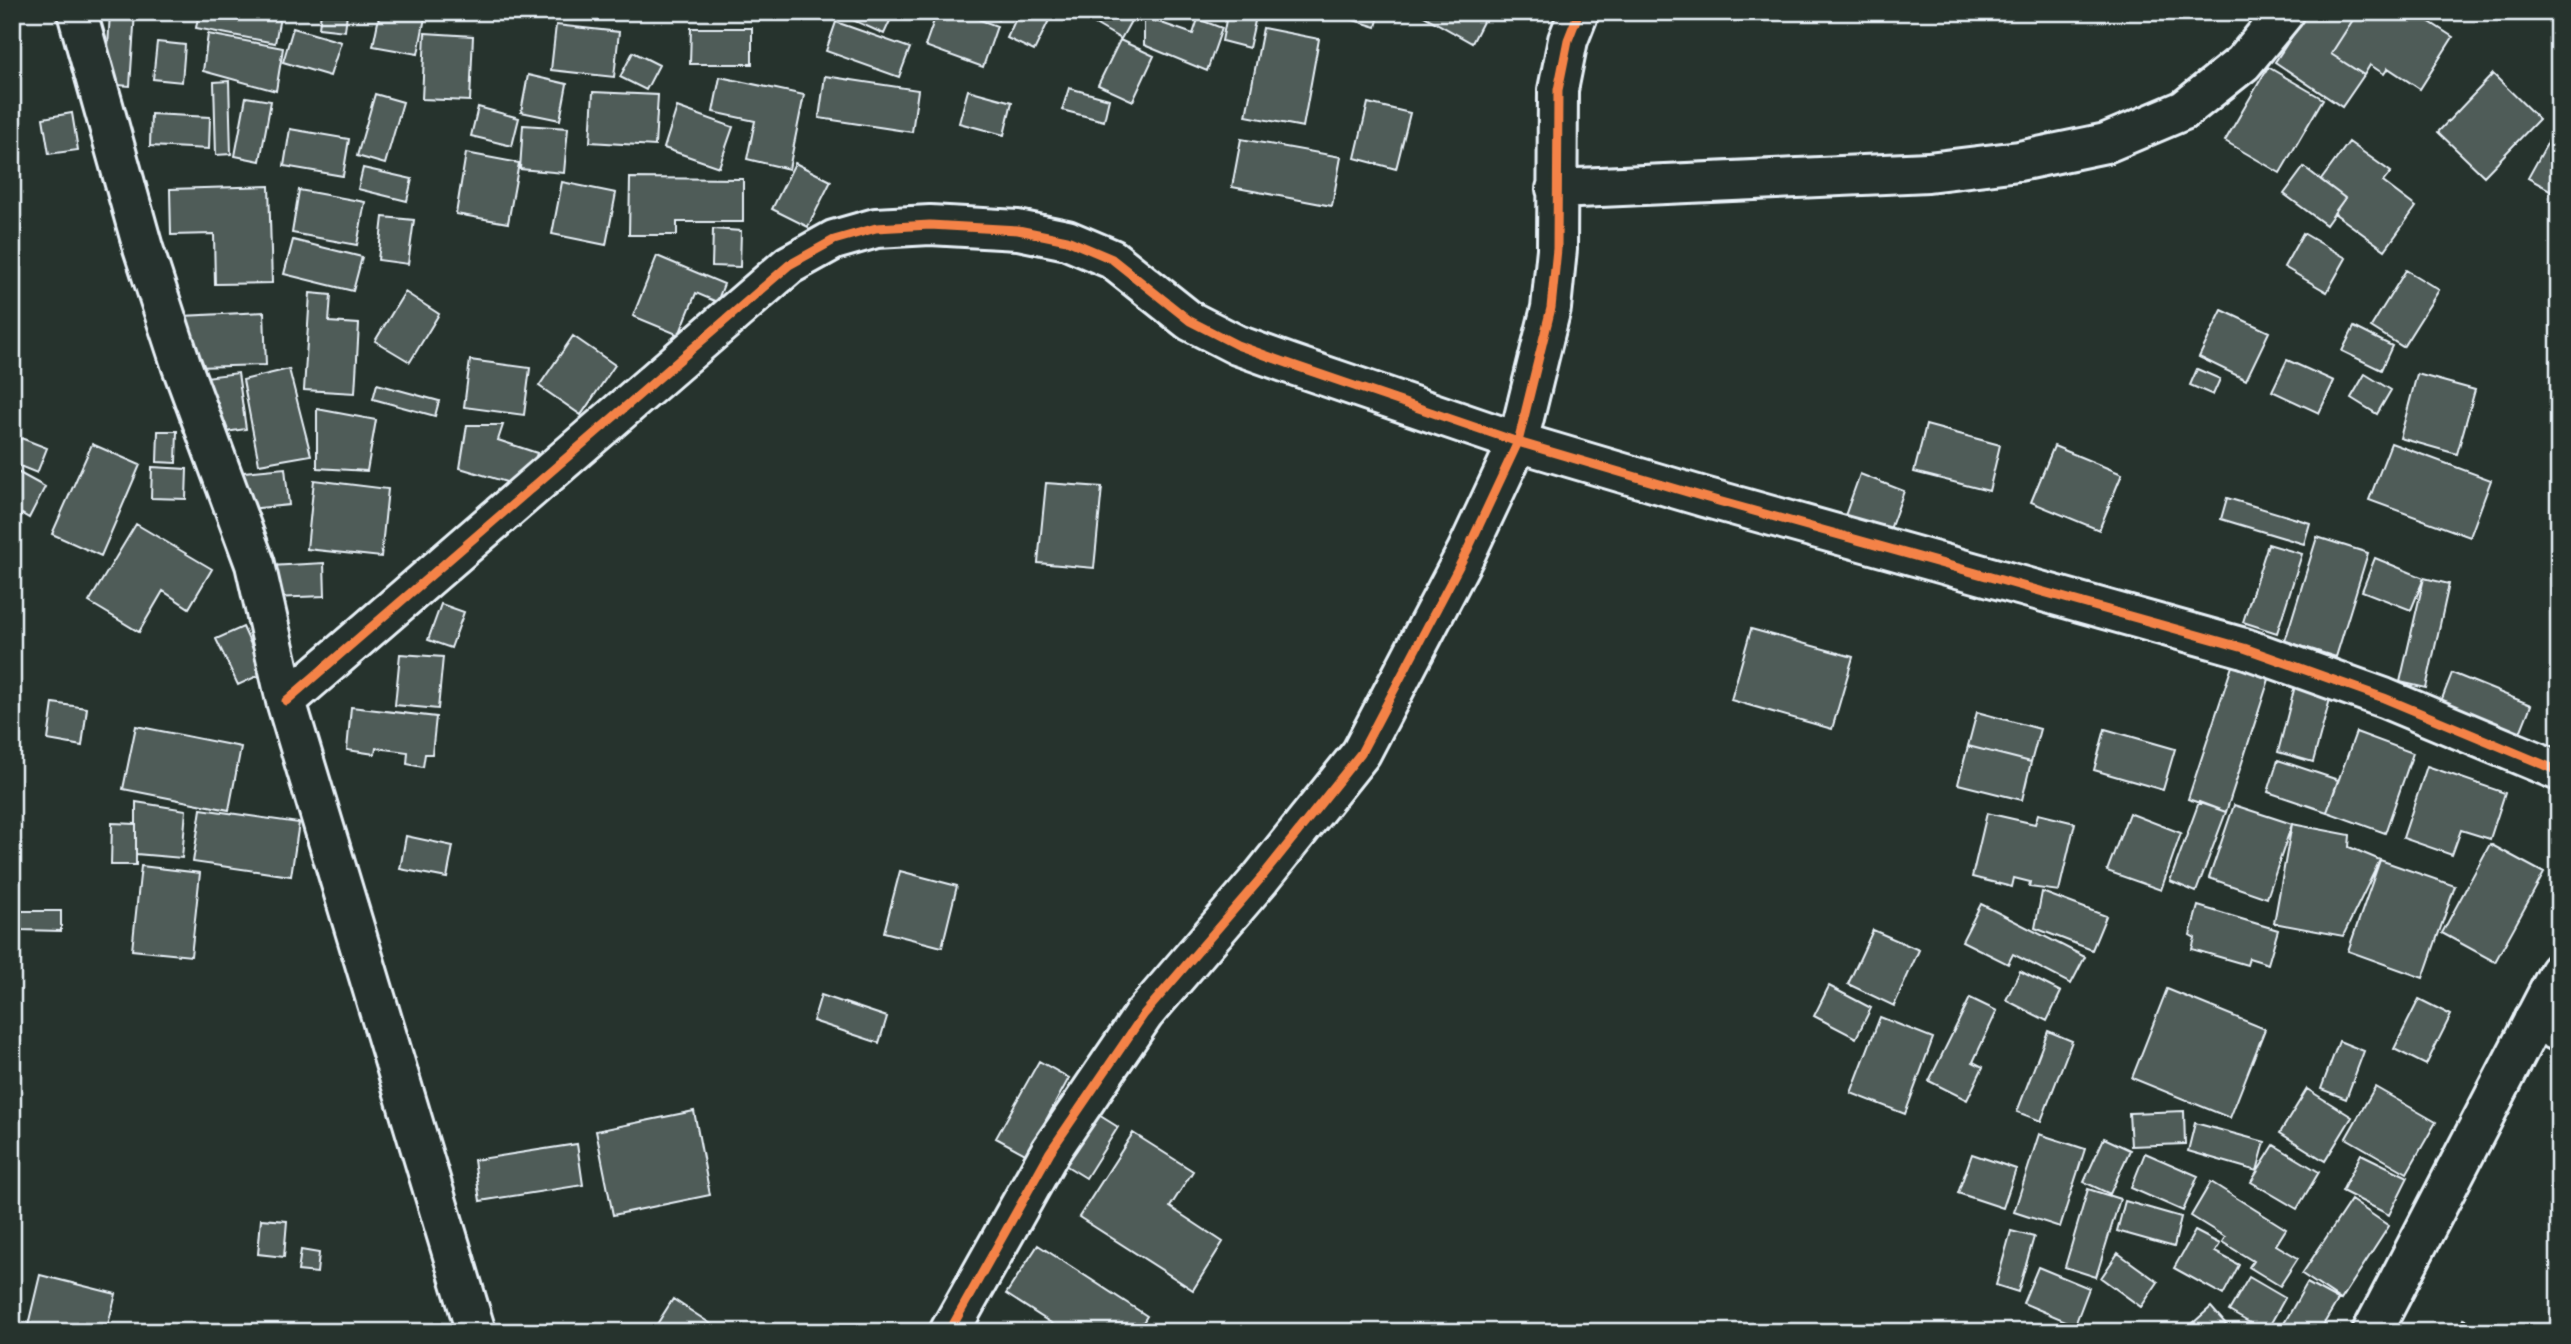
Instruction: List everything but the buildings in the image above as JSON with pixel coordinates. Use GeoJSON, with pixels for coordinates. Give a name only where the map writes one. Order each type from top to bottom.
{"type":"FeatureCollection","features":[{"type":"Feature","properties":{"kind":"street"},"geometry":{"type":"LineString","coordinates":[[78,12],[143,248],[181,364],[255,564],[286,701],[475,1332]]}},
{"type":"Feature","properties":{"kind":"street"},"geometry":{"type":"LineString","coordinates":[[949,1332],[1050,1152],[1144,1014],[1261,878],[1361,753],[1467,551],[1518,442],[1551,308],[1557,249],[1558,90],[1568,40],[1579,12]]}},
{"type":"Feature","properties":{"kind":"street"},"geometry":{"type":"LineString","coordinates":[[1556,189],[1928,172],[2019,161],[2106,143],[2184,110],[2243,63],[2285,12]]}},
{"type":"Feature","properties":{"kind":"street"},"geometry":{"type":"LineString","coordinates":[[286,701],[789,265],[834,240],[876,228],[929,225],[1018,230],[1068,240],[1112,259],[1191,321],[1237,345],[1518,442],[1704,497],[2244,648],[2384,698],[2559,771]]}},
{"type":"Feature","properties":{"kind":"street"},"geometry":{"type":"LineString","coordinates":[[2372,1332],[2547,1025],[2559,972]]}},
{"type":"Feature","properties":{"kind":"cycle path"},"geometry":{"type":"LineString","coordinates":[[949,1332],[1050,1152],[1144,1014],[1261,878],[1361,753],[1467,551],[1518,442],[1551,308],[1557,249],[1558,90],[1568,40],[1579,12]]}},
{"type":"Feature","properties":{"kind":"cycle path"},"geometry":{"type":"LineString","coordinates":[[286,701],[789,265],[834,240],[876,228],[930,225],[1018,230],[1067,240],[1112,259],[1190,321],[1237,345],[1290,364],[1518,442],[1704,497],[2244,648],[2384,698],[2559,771]]}}]}
